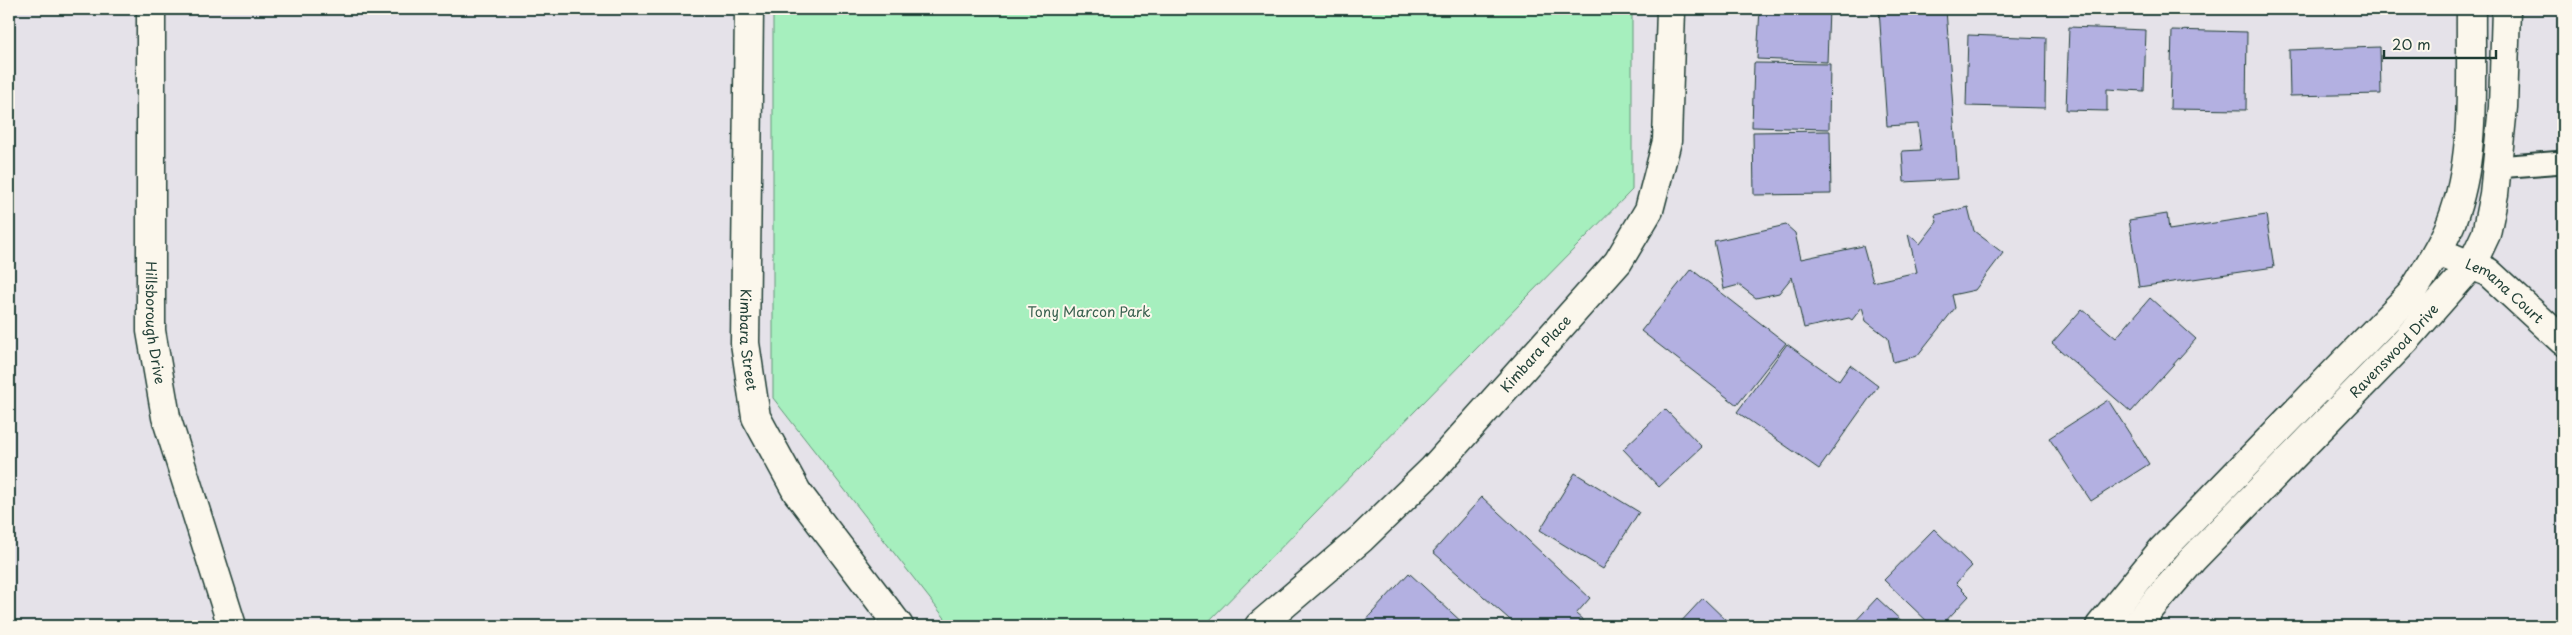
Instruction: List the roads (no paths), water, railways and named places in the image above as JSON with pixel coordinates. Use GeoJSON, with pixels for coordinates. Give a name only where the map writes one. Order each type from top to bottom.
{"type":"FeatureCollection","features":[{"type":"Feature","properties":{"kind":"street","name":"Hillsborough Drive"},"geometry":{"type":"LineString","coordinates":[[150,9],[151,331],[166,417],[232,626]]}},
{"type":"Feature","properties":{"kind":"street","name":"Kimbara Street"},"geometry":{"type":"LineString","coordinates":[[749,9],[745,343],[756,417],[797,492],[899,626]]}},
{"type":"Feature","properties":{"kind":"street","name":"Kimbara Place"},"geometry":{"type":"LineString","coordinates":[[1260,626],[1362,538],[1433,468],[1618,262],[1649,210],[1667,141],[1671,9]]}},
{"type":"Feature","properties":{"kind":"street","name":"Ravenswood Drive"},"geometry":{"type":"LineString","coordinates":[[2100,626],[2162,550],[2412,293],[2438,252],[2451,222],[2462,182],[2469,136],[2471,9]]}},
{"type":"Feature","properties":{"kind":"street","name":"Ravenswood Drive"},"geometry":{"type":"LineString","coordinates":[[2135,626],[2192,560],[2405,341],[2472,266],[2486,234],[2494,194],[2503,107],[2506,9]]}},
{"type":"Feature","properties":{"kind":"street","name":"Lemana Court"},"geometry":{"type":"LineString","coordinates":[[2438,252],[2488,272],[2563,341]]}},
{"type":"Feature","properties":{"kind":"lane"},"geometry":{"type":"LineString","coordinates":[[2497,168],[2563,162]]}},
{"type":"Feature","properties":{"kind":"park label","name":"Tony Marcon Park"},"geometry":{"type":"Point","coordinates":[1089,312]}}]}
